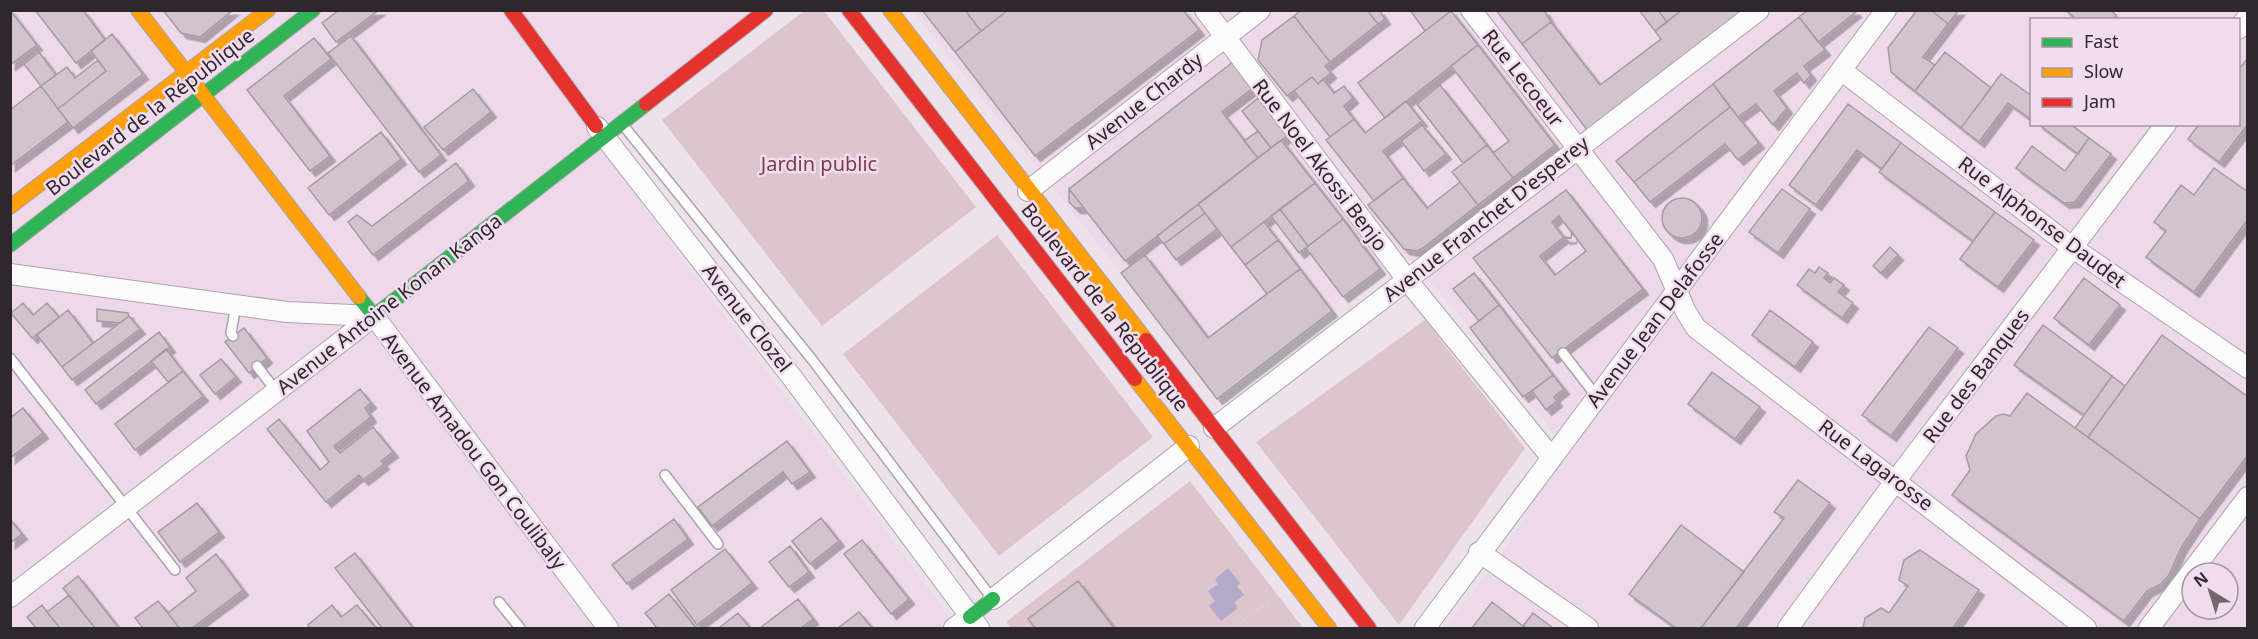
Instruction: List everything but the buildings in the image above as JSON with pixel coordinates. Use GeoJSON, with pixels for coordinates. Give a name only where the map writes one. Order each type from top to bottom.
{"type":"FeatureCollection","features":[{"type":"Feature","properties":{"kind":"main road","name":"Avenue Amadou Gon Coulibaly"},"geometry":{"type":"LineString","coordinates":[[138,10],[374,316]]}},
{"type":"Feature","properties":{"kind":"main road","name":"Boulevard de la République"},"geometry":{"type":"LineString","coordinates":[[10,207],[268,10]]}},
{"type":"Feature","properties":{"kind":"main road","name":"Boulevard de la République"},"geometry":{"type":"LineString","coordinates":[[10,245],[203,93],[313,10]]}},
{"type":"Feature","properties":{"kind":"main road","name":"Avenue Clozel"},"geometry":{"type":"LineString","coordinates":[[511,10],[601,132]]}},
{"type":"Feature","properties":{"kind":"main road","name":"Avenue Antoine Konan Kanga"},"geometry":{"type":"LineString","coordinates":[[374,316],[601,132],[622,124],[766,10]]}},
{"type":"Feature","properties":{"kind":"main road","name":"Boulevard de la République"},"geometry":{"type":"LineString","coordinates":[[849,10],[1201,437],[1369,628]]}},
{"type":"Feature","properties":{"kind":"main road","name":"Boulevard de la République"},"geometry":{"type":"LineString","coordinates":[[890,10],[1028,191],[1201,437],[1293,583],[1329,628]]}},
{"type":"Feature","properties":{"kind":"main road"},"geometry":{"type":"LineString","coordinates":[[974,622],[993,598]]}},
{"type":"Feature","properties":{"kind":"street","name":"Rue Noel Akossi Benjo"},"geometry":{"type":"LineString","coordinates":[[1205,10],[1408,281],[1551,457]]}},
{"type":"Feature","properties":{"kind":"street","name":"Avenue Chardy"},"geometry":{"type":"LineString","coordinates":[[1028,191],[1260,10]]}},
{"type":"Feature","properties":{"kind":"street","name":"Rue Lecoeur"},"geometry":{"type":"LineString","coordinates":[[1471,10],[1663,259],[1678,292]]}},
{"type":"Feature","properties":{"kind":"street","name":"Avenue Franchet D'esperey"},"geometry":{"type":"LineString","coordinates":[[993,598],[1408,281],[1577,147],[1759,10]]}},
{"type":"Feature","properties":{"kind":"street","name":"Avenue Jean Delafosse"},"geometry":{"type":"LineString","coordinates":[[1425,628],[1479,552],[1678,292],[1886,10]]}},
{"type":"Feature","properties":{"kind":"street","name":"Rue Alphonse Daudet"},"geometry":{"type":"LineString","coordinates":[[1841,70],[2073,248],[2247,368]]}},
{"type":"Feature","properties":{"kind":"street","name":"Rue des Banques"},"geometry":{"type":"LineString","coordinates":[[1788,628],[1896,480],[2164,126]]}},
{"type":"Feature","properties":{"kind":"street","name":"Avenue Clozel"},"geometry":{"type":"LineString","coordinates":[[601,132],[791,376],[974,622]]}},
{"type":"Feature","properties":{"kind":"street"},"geometry":{"type":"LineString","coordinates":[[10,274],[287,312],[374,316]]}},
{"type":"Feature","properties":{"kind":"street","name":"Rue Lagarosse"},"geometry":{"type":"LineString","coordinates":[[1678,292],[1696,328],[2086,628]]}},
{"type":"Feature","properties":{"kind":"street","name":"Avenue Antoine Konan Kanga"},"geometry":{"type":"LineString","coordinates":[[10,597],[374,316]]}},
{"type":"Feature","properties":{"kind":"street","name":"Avenue Amadou Gon Coulibaly"},"geometry":{"type":"LineString","coordinates":[[374,316],[608,628]]}},
{"type":"Feature","properties":{"kind":"street"},"geometry":{"type":"LineString","coordinates":[[2150,628],[2247,497]]}},
{"type":"Feature","properties":{"kind":"street"},"geometry":{"type":"LineString","coordinates":[[1479,552],[1588,628]]}},
{"type":"Feature","properties":{"kind":"street"},"geometry":{"type":"LineString","coordinates":[[954,628],[974,622]]}},
{"type":"Feature","properties":{"kind":"lane"},"geometry":{"type":"LineString","coordinates":[[622,124],[813,360],[993,598]]}},
{"type":"Feature","properties":{"kind":"lane"},"geometry":{"type":"LineString","coordinates":[[233,336],[231,333],[236,305]]}},
{"type":"Feature","properties":{"kind":"lane"},"geometry":{"type":"LineString","coordinates":[[1563,353],[1597,397]]}},
{"type":"Feature","properties":{"kind":"lane"},"geometry":{"type":"LineString","coordinates":[[10,358],[175,570]]}},
{"type":"Feature","properties":{"kind":"lane"},"geometry":{"type":"LineString","coordinates":[[257,366],[276,391]]}},
{"type":"Feature","properties":{"kind":"lane"},"geometry":{"type":"LineString","coordinates":[[665,475],[718,544]]}},
{"type":"Feature","properties":{"kind":"lane"},"geometry":{"type":"LineString","coordinates":[[500,602],[520,628]]}},
{"type":"Feature","properties":{"kind":"path"},"geometry":{"type":"LineString","coordinates":[[1233,628],[1293,583]]}},
{"type":"Feature","properties":{"kind":"shaded area"},"geometry":{"type":"Polygon","coordinates":[[[10,11],[757,11],[595,141],[958,628],[11,628],[10,11]]]}},
{"type":"Feature","properties":{"kind":"shaded area"},"geometry":{"type":"Polygon","coordinates":[[[913,11],[2247,11],[2247,628],[1445,628],[1505,550],[1565,448],[1470,328],[1409,258],[1380,269],[1343,297],[1332,311],[1217,399],[1121,273],[913,11]]]}},
{"type":"Feature","properties":{"kind":"shaded area"},"geometry":{"type":"Polygon","coordinates":[[[1228,568],[1240,583],[1237,586],[1244,595],[1234,603],[1238,608],[1221,621],[1209,606],[1215,601],[1208,591],[1218,584],[1215,579],[1228,568]]]}},
{"type":"Feature","properties":{"kind":"green space","name":"Jardin public"},"geometry":{"type":"Polygon","coordinates":[[[804,11],[824,11],[976,207],[822,326],[662,120],[804,11]]]}},
{"type":"Feature","properties":{"kind":"green space"},"geometry":{"type":"Polygon","coordinates":[[[997,235],[1153,437],[999,556],[843,354],[997,235]]]}},
{"type":"Feature","properties":{"kind":"green space"},"geometry":{"type":"Polygon","coordinates":[[[1425,320],[1525,448],[1399,625],[1256,442],[1425,320]]]}},
{"type":"Feature","properties":{"kind":"green space"},"geometry":{"type":"Polygon","coordinates":[[[1190,481],[1303,628],[1011,628],[1006,622],[1190,481]]]}},
{"type":"Feature","properties":{"kind":"traffic: fast"},"geometry":{"type":"LineString","coordinates":[[10,245],[313,10]]}},
{"type":"Feature","properties":{"kind":"traffic: fast"},"geometry":{"type":"LineString","coordinates":[[359,297],[374,316],[646,104]]}},
{"type":"Feature","properties":{"kind":"traffic: fast"},"geometry":{"type":"LineString","coordinates":[[970,617],[993,599]]}},
{"type":"Feature","properties":{"kind":"traffic: slow"},"geometry":{"type":"LineString","coordinates":[[138,10],[359,297]]}},
{"type":"Feature","properties":{"kind":"traffic: slow"},"geometry":{"type":"LineString","coordinates":[[10,207],[268,10]]}},
{"type":"Feature","properties":{"kind":"traffic: slow"},"geometry":{"type":"LineString","coordinates":[[890,10],[1146,340]]}},
{"type":"Feature","properties":{"kind":"traffic: slow"},"geometry":{"type":"LineString","coordinates":[[1135,379],[1329,628]]}},
{"type":"Feature","properties":{"kind":"traffic: jam"},"geometry":{"type":"LineString","coordinates":[[511,10],[596,126]]}},
{"type":"Feature","properties":{"kind":"traffic: jam"},"geometry":{"type":"LineString","coordinates":[[646,104],[766,10]]}},
{"type":"Feature","properties":{"kind":"traffic: jam"},"geometry":{"type":"LineString","coordinates":[[849,10],[1135,379]]}},
{"type":"Feature","properties":{"kind":"traffic: jam"},"geometry":{"type":"LineString","coordinates":[[1146,340],[1369,628]]}}]}
